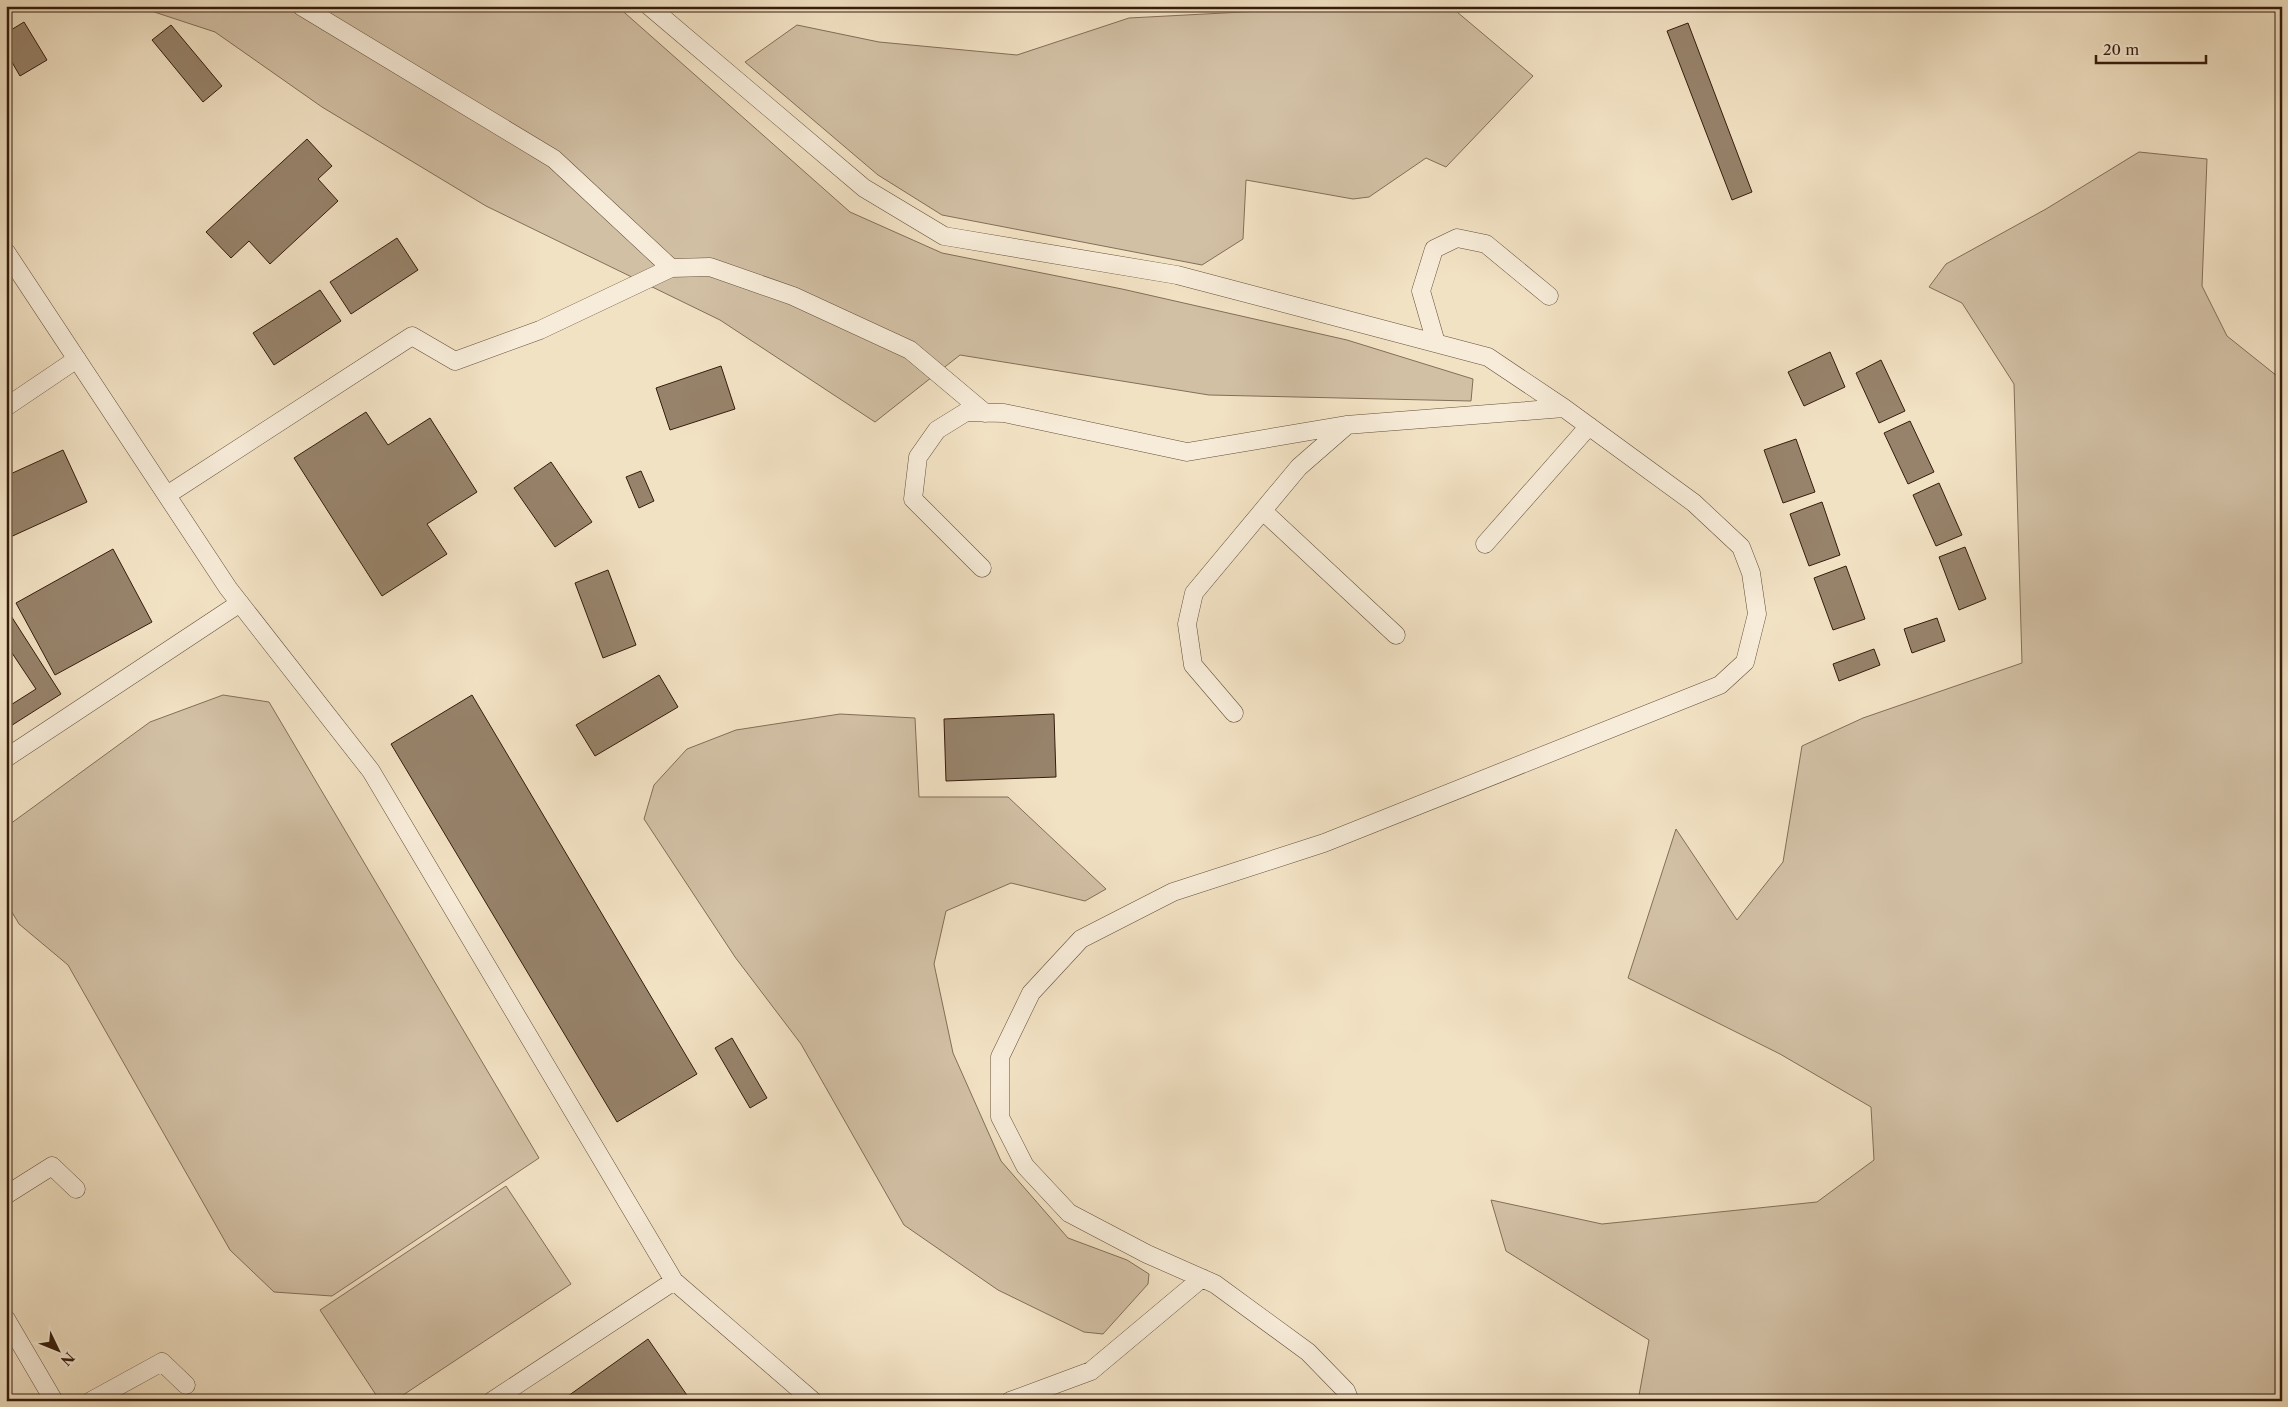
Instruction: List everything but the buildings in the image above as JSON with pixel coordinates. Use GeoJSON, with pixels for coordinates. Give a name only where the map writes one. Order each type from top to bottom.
{"type":"FeatureCollection","features":[{"type":"Feature","properties":{"kind":"lane"},"geometry":{"type":"LineString","coordinates":[[301,6],[554,159],[671,268]]}},
{"type":"Feature","properties":{"kind":"lane"},"geometry":{"type":"LineString","coordinates":[[649,6],[864,188],[944,236],[1178,275],[1488,357],[1564,408],[1694,503],[1741,547],[1751,573],[1757,614],[1745,662],[1720,685],[1324,843],[1173,892],[1081,939],[1030,992],[1000,1057],[1000,1117],[1025,1166],[1069,1213],[1147,1254],[1215,1284],[1308,1352],[1346,1391],[1350,1401]]}},
{"type":"Feature","properties":{"kind":"lane"},"geometry":{"type":"LineString","coordinates":[[1436,343],[1421,291],[1434,249],[1457,238],[1486,244],[1549,296]]}},
{"type":"Feature","properties":{"kind":"lane"},"geometry":{"type":"LineString","coordinates":[[6,252],[240,603],[371,771],[674,1281],[813,1401]]}},
{"type":"Feature","properties":{"kind":"lane"},"geometry":{"type":"LineString","coordinates":[[167,496],[412,336],[455,361],[540,330],[671,268],[710,266],[802,300],[910,350],[985,413]]}},
{"type":"Feature","properties":{"kind":"lane"},"geometry":{"type":"LineString","coordinates":[[6,407],[77,359]]}},
{"type":"Feature","properties":{"kind":"lane"},"geometry":{"type":"LineString","coordinates":[[982,568],[913,499],[918,457],[937,430],[966,412],[1004,413],[1186,452],[1346,426],[1564,408]]}},
{"type":"Feature","properties":{"kind":"lane"},"geometry":{"type":"LineString","coordinates":[[1234,713],[1193,665],[1187,624],[1194,593],[1299,467],[1346,426]]}},
{"type":"Feature","properties":{"kind":"lane"},"geometry":{"type":"LineString","coordinates":[[1485,544],[1589,426]]}},
{"type":"Feature","properties":{"kind":"lane"},"geometry":{"type":"LineString","coordinates":[[1263,511],[1396,635]]}},
{"type":"Feature","properties":{"kind":"lane"},"geometry":{"type":"LineString","coordinates":[[6,758],[240,603]]}},
{"type":"Feature","properties":{"kind":"lane"},"geometry":{"type":"LineString","coordinates":[[6,1195],[52,1166],[76,1189]]}},
{"type":"Feature","properties":{"kind":"lane"},"geometry":{"type":"LineString","coordinates":[[1010,1401],[1091,1371],[1202,1278]]}},
{"type":"Feature","properties":{"kind":"lane"},"geometry":{"type":"LineString","coordinates":[[492,1401],[674,1281]]}},
{"type":"Feature","properties":{"kind":"lane"},"geometry":{"type":"LineString","coordinates":[[6,1319],[54,1401]]}},
{"type":"Feature","properties":{"kind":"lane"},"geometry":{"type":"LineString","coordinates":[[91,1401],[162,1362],[186,1385]]}},
{"type":"Feature","properties":{"kind":"shaded area"},"geometry":{"type":"Polygon","coordinates":[[[136,6],[617,6],[850,212],[942,253],[1122,289],[1347,340],[1473,379],[1471,401],[1209,395],[960,355],[875,422],[720,320],[486,206],[322,107],[215,32],[136,6]]]}},
{"type":"Feature","properties":{"kind":"shaded area"},"geometry":{"type":"Polygon","coordinates":[[[1357,6],[1450,6],[1533,76],[1446,167],[1426,158],[1369,197],[1353,199],[1246,180],[1243,239],[1202,265],[942,215],[878,175],[745,62],[797,25],[879,42],[1017,55],[1129,18],[1357,6]]]}},
{"type":"Feature","properties":{"kind":"shaded area"},"geometry":{"type":"Polygon","coordinates":[[[2139,152],[2207,159],[2202,286],[2227,336],[2282,380],[2282,1401],[1638,1401],[1649,1340],[1506,1251],[1491,1200],[1602,1224],[1817,1202],[1874,1160],[1871,1107],[1780,1054],[1628,978],[1676,829],[1737,920],[1783,862],[1802,746],[1863,718],[2022,663],[2014,384],[1962,303],[1929,287],[1946,264],[2046,209],[2139,152]]]}},
{"type":"Feature","properties":{"kind":"shaded area"},"geometry":{"type":"Polygon","coordinates":[[[223,695],[269,702],[539,1158],[332,1296],[274,1292],[230,1250],[68,965],[19,924],[6,902],[6,827],[150,722],[223,695]]]}},
{"type":"Feature","properties":{"kind":"shaded area"},"geometry":{"type":"Polygon","coordinates":[[[840,714],[915,718],[919,797],[1008,797],[1106,889],[1085,901],[1011,883],[946,911],[934,964],[953,1053],[1001,1161],[1068,1238],[1127,1260],[1149,1274],[1148,1284],[1103,1334],[1084,1332],[998,1290],[904,1225],[801,1044],[735,957],[644,819],[654,785],[687,749],[736,730],[840,714]]]}},
{"type":"Feature","properties":{"kind":"shaded area"},"geometry":{"type":"Polygon","coordinates":[[[506,1186],[571,1284],[394,1401],[380,1401],[320,1310],[506,1186]]]}}]}
